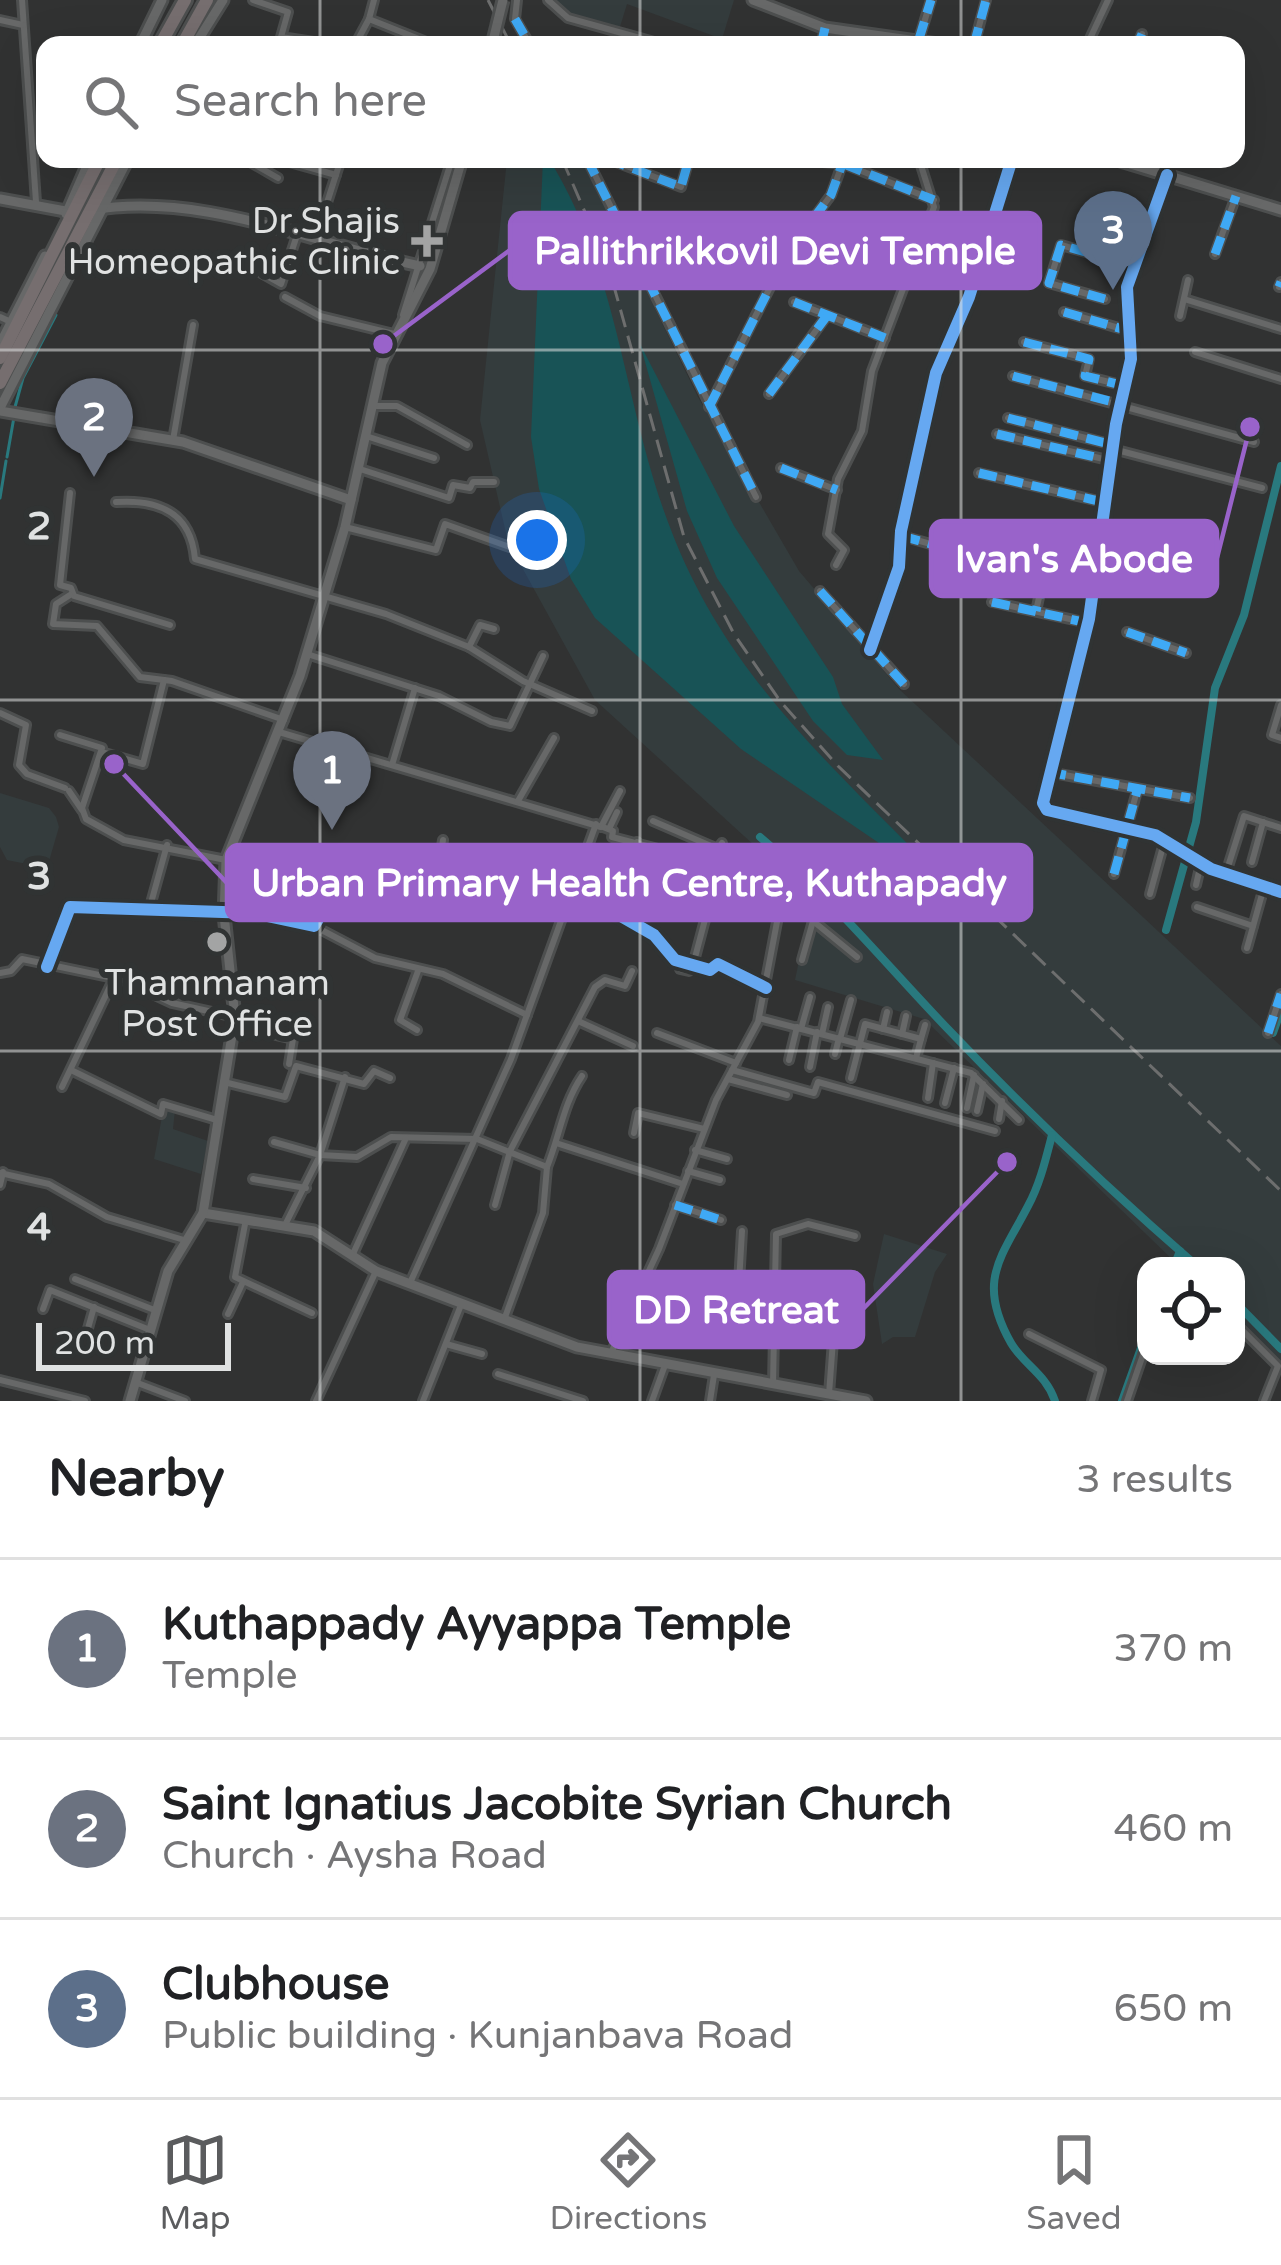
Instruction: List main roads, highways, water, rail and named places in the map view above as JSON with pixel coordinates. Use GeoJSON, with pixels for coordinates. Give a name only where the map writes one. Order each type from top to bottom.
{"type":"FeatureCollection","features":[{"type":"Feature","properties":{"kind":"highway"},"geometry":{"type":"LineString","coordinates":[[165,36],[185,0]]}},
{"type":"Feature","properties":{"kind":"highway"},"geometry":{"type":"LineString","coordinates":[[187,36],[207,0]]}},
{"type":"Feature","properties":{"kind":"highway"},"geometry":{"type":"LineString","coordinates":[[0,358],[95,168]]}},
{"type":"Feature","properties":{"kind":"highway"},"geometry":{"type":"LineString","coordinates":[[0,383],[113,168]]}},
{"type":"Feature","properties":{"kind":"main road"},"geometry":{"type":"LineString","coordinates":[[144,36],[162,0]]}},
{"type":"Feature","properties":{"kind":"main road"},"geometry":{"type":"LineString","coordinates":[[201,36],[223,0]]}},
{"type":"Feature","properties":{"kind":"main road"},"geometry":{"type":"LineString","coordinates":[[494,36],[503,0]]}},
{"type":"Feature","properties":{"kind":"main road"},"geometry":{"type":"LineString","coordinates":[[753,0],[825,28],[893,36]]}},
{"type":"Feature","properties":{"kind":"main road"},"geometry":{"type":"LineString","coordinates":[[0,344],[5,319],[70,212],[87,168]]}},
{"type":"Feature","properties":{"kind":"main road"},"geometry":{"type":"LineString","coordinates":[[122,168],[95,210],[0,410],[173,440],[351,500]]}},
{"type":"Feature","properties":{"kind":"main road"},"geometry":{"type":"LineString","coordinates":[[130,1401],[150,1330],[184,1240],[203,1213],[234,1021],[224,915],[226,860],[307,654],[345,527],[370,406],[394,334],[446,227],[460,168]]}},
{"type":"Feature","properties":{"kind":"main road"},"geometry":{"type":"LineString","coordinates":[[1144,168],[1281,210]]}},
{"type":"Feature","properties":{"kind":"main road"},"geometry":{"type":"LineString","coordinates":[[0,199],[37,202],[70,212]]}},
{"type":"Feature","properties":{"kind":"main road"},"geometry":{"type":"LineString","coordinates":[[95,210],[158,207],[297,231],[420,266]]}},
{"type":"Feature","properties":{"kind":"main road"},"geometry":{"type":"LineString","coordinates":[[203,1213],[314,1231],[376,1271],[611,1353],[866,1401]]}},
{"type":"Feature","properties":{"kind":"waterway"},"geometry":{"type":"LineString","coordinates":[[15,407],[23,378],[56,315]]}},
{"type":"Feature","properties":{"kind":"waterway"},"geometry":{"type":"LineString","coordinates":[[7,457],[14,417]]}},
{"type":"Feature","properties":{"kind":"waterway"},"geometry":{"type":"LineString","coordinates":[[0,498],[6,461]]}},
{"type":"Feature","properties":{"kind":"waterway"},"geometry":{"type":"LineString","coordinates":[[1166,930],[1196,822],[1215,688],[1244,615],[1281,466]]}},
{"type":"Feature","properties":{"kind":"waterway"},"geometry":{"type":"LineString","coordinates":[[760,837],[832,905],[1037,1119],[1187,1257]]}},
{"type":"Feature","properties":{"kind":"waterway"},"geometry":{"type":"LineString","coordinates":[[1273,1033],[1281,1010]]}},
{"type":"Feature","properties":{"kind":"waterway"},"geometry":{"type":"LineString","coordinates":[[1052,1135],[1036,1189],[1002,1256],[994,1286],[995,1303],[1011,1343],[1055,1401]]}},
{"type":"Feature","properties":{"kind":"waterway"},"geometry":{"type":"LineString","coordinates":[[1178,1257],[1180,1251]]}},
{"type":"Feature","properties":{"kind":"waterway"},"geometry":{"type":"LineString","coordinates":[[1245,1312],[1281,1349]]}},
{"type":"Feature","properties":{"kind":"waterway"},"geometry":{"type":"LineString","coordinates":[[1122,1401],[1137,1359]]}},
{"type":"Feature","properties":{"kind":"railway"},"geometry":{"type":"LineString","coordinates":[[488,0],[506,36]]}},
{"type":"Feature","properties":{"kind":"railway"},"geometry":{"type":"LineString","coordinates":[[566,168],[608,265],[684,537],[734,634],[780,701],[838,766],[1281,1191]]}},
{"type":"Feature","properties":{"kind":"place","name":"Dr.Shajis Homeopathic Clinic"},"geometry":{"type":"Point","coordinates":[427,241]}},
{"type":"Feature","properties":{"kind":"place","name":"Clubhouse"},"geometry":{"type":"Point","coordinates":[1113,290]}},
{"type":"Feature","properties":{"kind":"place","name":"Pallithrikkovil Devi Temple"},"geometry":{"type":"Point","coordinates":[383,344]}},
{"type":"Feature","properties":{"kind":"place","name":"Ivan's Abode"},"geometry":{"type":"Point","coordinates":[1250,427]}},
{"type":"Feature","properties":{"kind":"place","name":"Saint Ignatius Jacobite Syrian Church"},"geometry":{"type":"Point","coordinates":[94,477]}},
{"type":"Feature","properties":{"kind":"place","name":"Urban Primary Health Centre, Kuthapady"},"geometry":{"type":"Point","coordinates":[114,764]}},
{"type":"Feature","properties":{"kind":"place","name":"Kuthappady Ayyappa Temple"},"geometry":{"type":"Point","coordinates":[332,830]}},
{"type":"Feature","properties":{"kind":"place","name":"Thammanam Post Office"},"geometry":{"type":"Point","coordinates":[217,942]}},
{"type":"Feature","properties":{"kind":"place","name":"DD Retreat"},"geometry":{"type":"Point","coordinates":[1007,1162]}}]}
